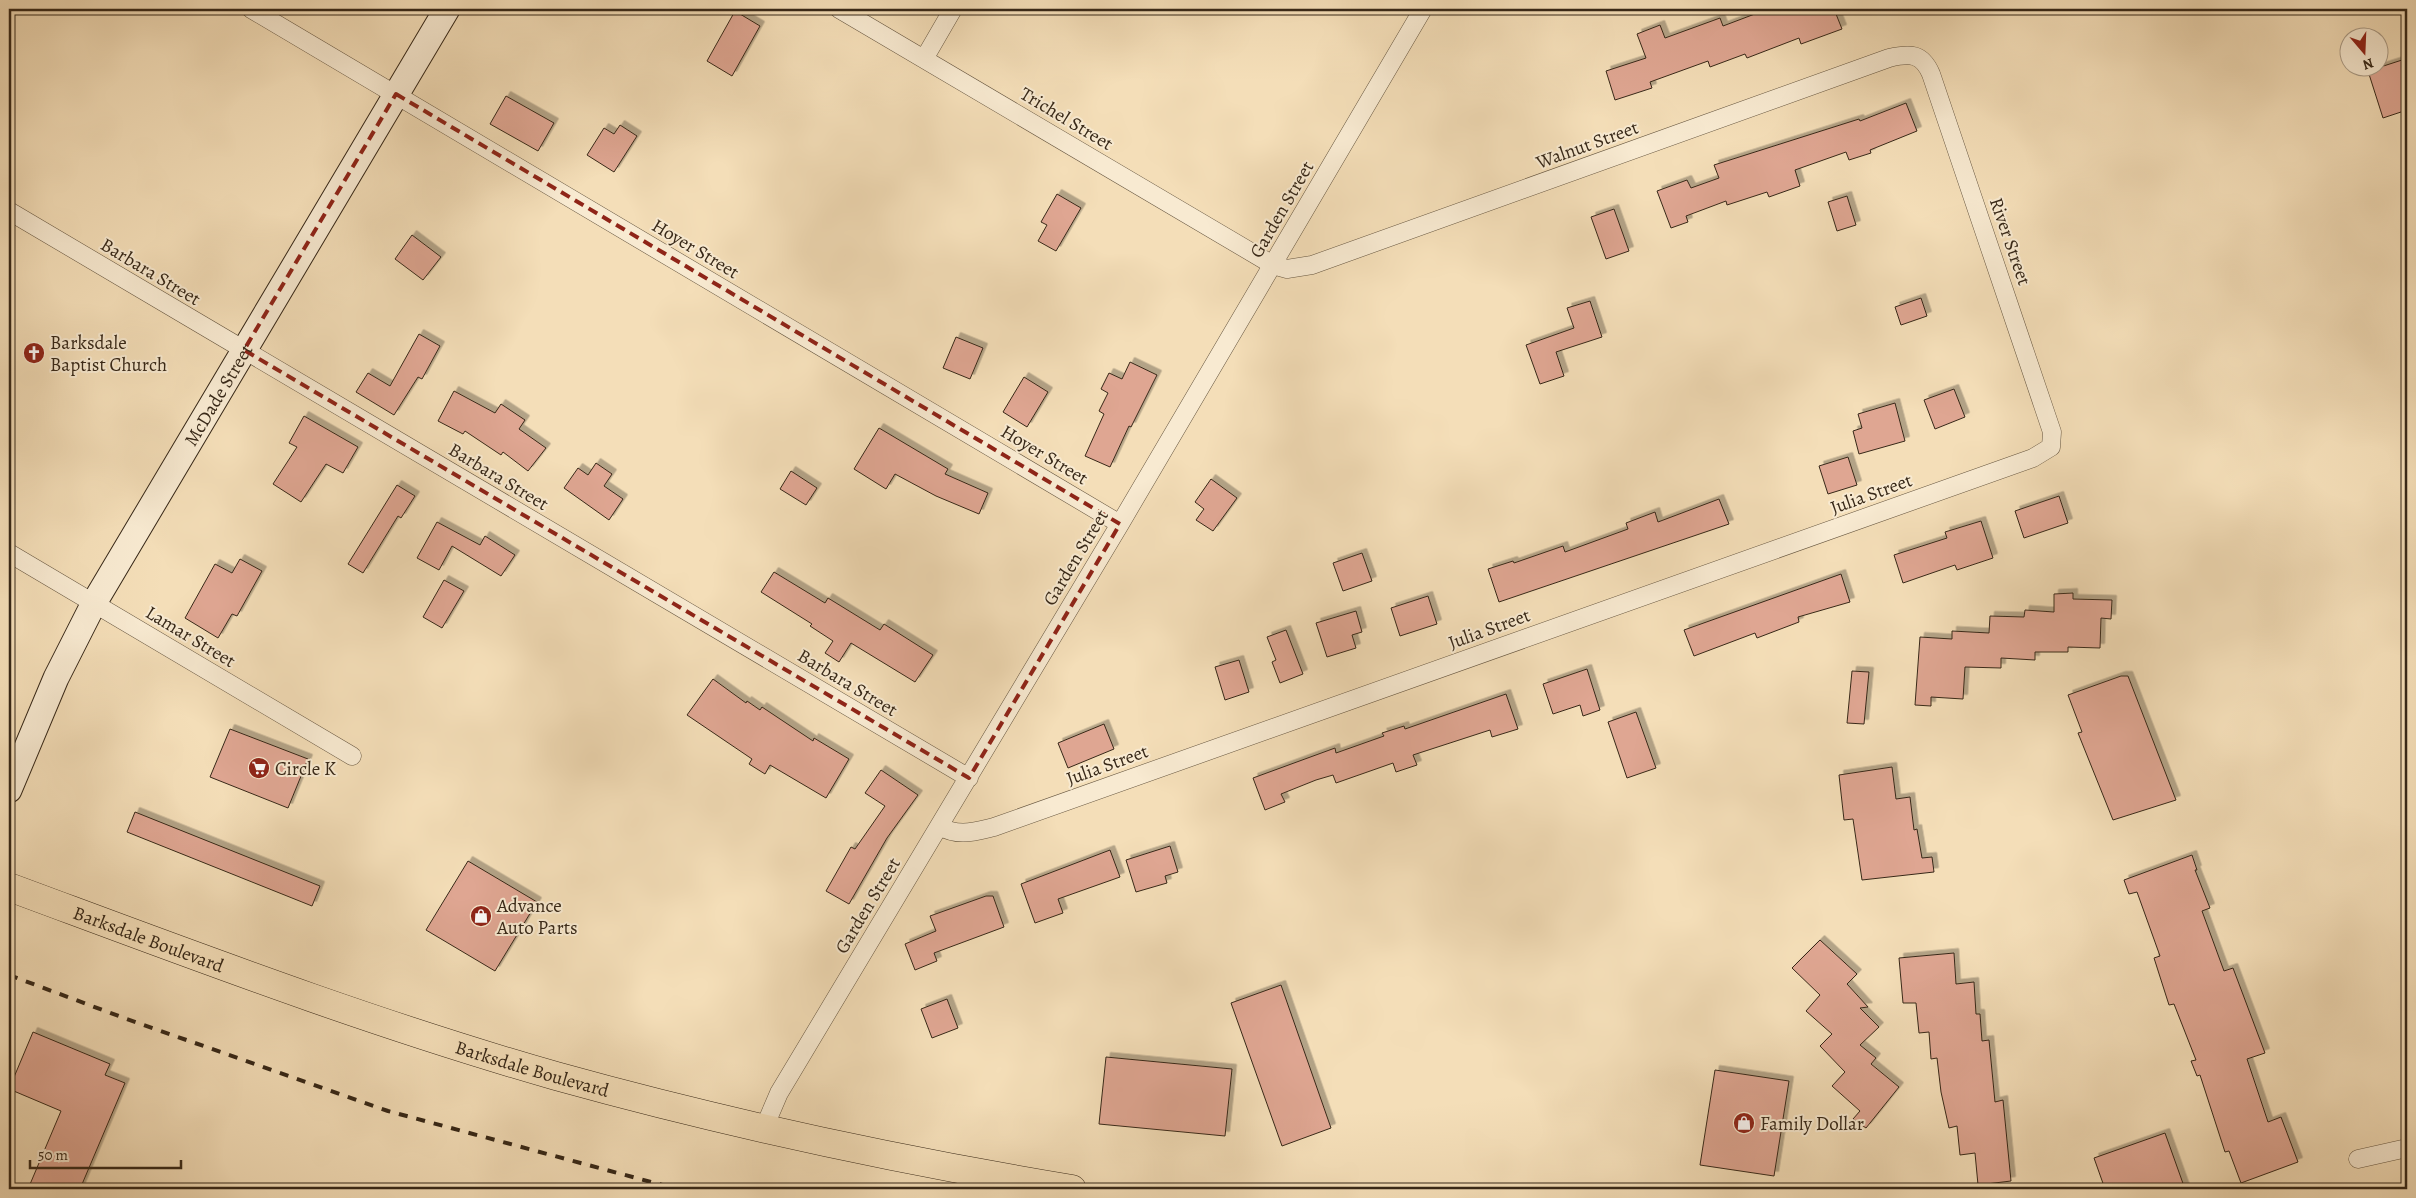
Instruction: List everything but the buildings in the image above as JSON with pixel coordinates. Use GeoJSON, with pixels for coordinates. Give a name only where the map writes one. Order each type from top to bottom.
{"type":"FeatureCollection","features":[{"type":"Feature","properties":{"kind":"main road","name":"Barksdale Boulevard"},"geometry":{"type":"LineString","coordinates":[[9,887],[223,967],[381,1022],[554,1075],[764,1128],[914,1160],[1072,1189]]}},
{"type":"Feature","properties":{"kind":"street","name":"Hoyer Street"},"geometry":{"type":"LineString","coordinates":[[251,9],[1120,524]]}},
{"type":"Feature","properties":{"kind":"street","name":"McDade Street"},"geometry":{"type":"LineString","coordinates":[[9,790],[56,678],[94,603],[447,9]]}},
{"type":"Feature","properties":{"kind":"street","name":"Trichel Street"},"geometry":{"type":"LineString","coordinates":[[839,9],[1273,265]]}},
{"type":"Feature","properties":{"kind":"street"},"geometry":{"type":"LineString","coordinates":[[924,59],[953,9]]}},
{"type":"Feature","properties":{"kind":"street","name":"Garden Street"},"geometry":{"type":"LineString","coordinates":[[764,1128],[779,1093],[1120,524],[1423,9]]}},
{"type":"Feature","properties":{"kind":"street","name":"Walnut Street"},"geometry":{"type":"LineString","coordinates":[[1273,265],[1288,268],[1312,265],[1880,62],[1899,56],[1915,56]]}},
{"type":"Feature","properties":{"kind":"street","name":"River Street"},"geometry":{"type":"LineString","coordinates":[[1915,56],[1922,59],[1931,74],[2050,422],[2053,440],[2050,447]]}},
{"type":"Feature","properties":{"kind":"street","name":"Barbara Street"},"geometry":{"type":"LineString","coordinates":[[9,211],[969,778]]}},
{"type":"Feature","properties":{"kind":"street","name":"Julia Street"},"geometry":{"type":"LineString","coordinates":[[939,826],[950,832],[960,834],[994,827],[2024,462],[2040,456],[2050,447]]}},
{"type":"Feature","properties":{"kind":"street","name":"Lamar Street"},"geometry":{"type":"LineString","coordinates":[[9,553],[352,756]]}},
{"type":"Feature","properties":{"kind":"street"},"geometry":{"type":"LineString","coordinates":[[2358,1159],[2407,1148]]}},
{"type":"Feature","properties":{"kind":"highlighted area"},"geometry":{"type":"Polygon","coordinates":[[[396,94],[1120,524],[969,778],[244,350],[396,94]]]}},
{"type":"Feature","properties":{"kind":"railway"},"geometry":{"type":"LineString","coordinates":[[9,975],[124,1018],[388,1111],[677,1189]]}},
{"type":"Feature","properties":{"kind":"place","name":"Barksdale Baptist Church"},"geometry":{"type":"Point","coordinates":[34,353]}},
{"type":"Feature","properties":{"kind":"place","name":"Circle K"},"geometry":{"type":"Point","coordinates":[259,768]}},
{"type":"Feature","properties":{"kind":"place","name":"Advance Auto Parts"},"geometry":{"type":"Point","coordinates":[481,916]}},
{"type":"Feature","properties":{"kind":"place","name":"Family Dollar"},"geometry":{"type":"Point","coordinates":[1744,1123]}}]}
